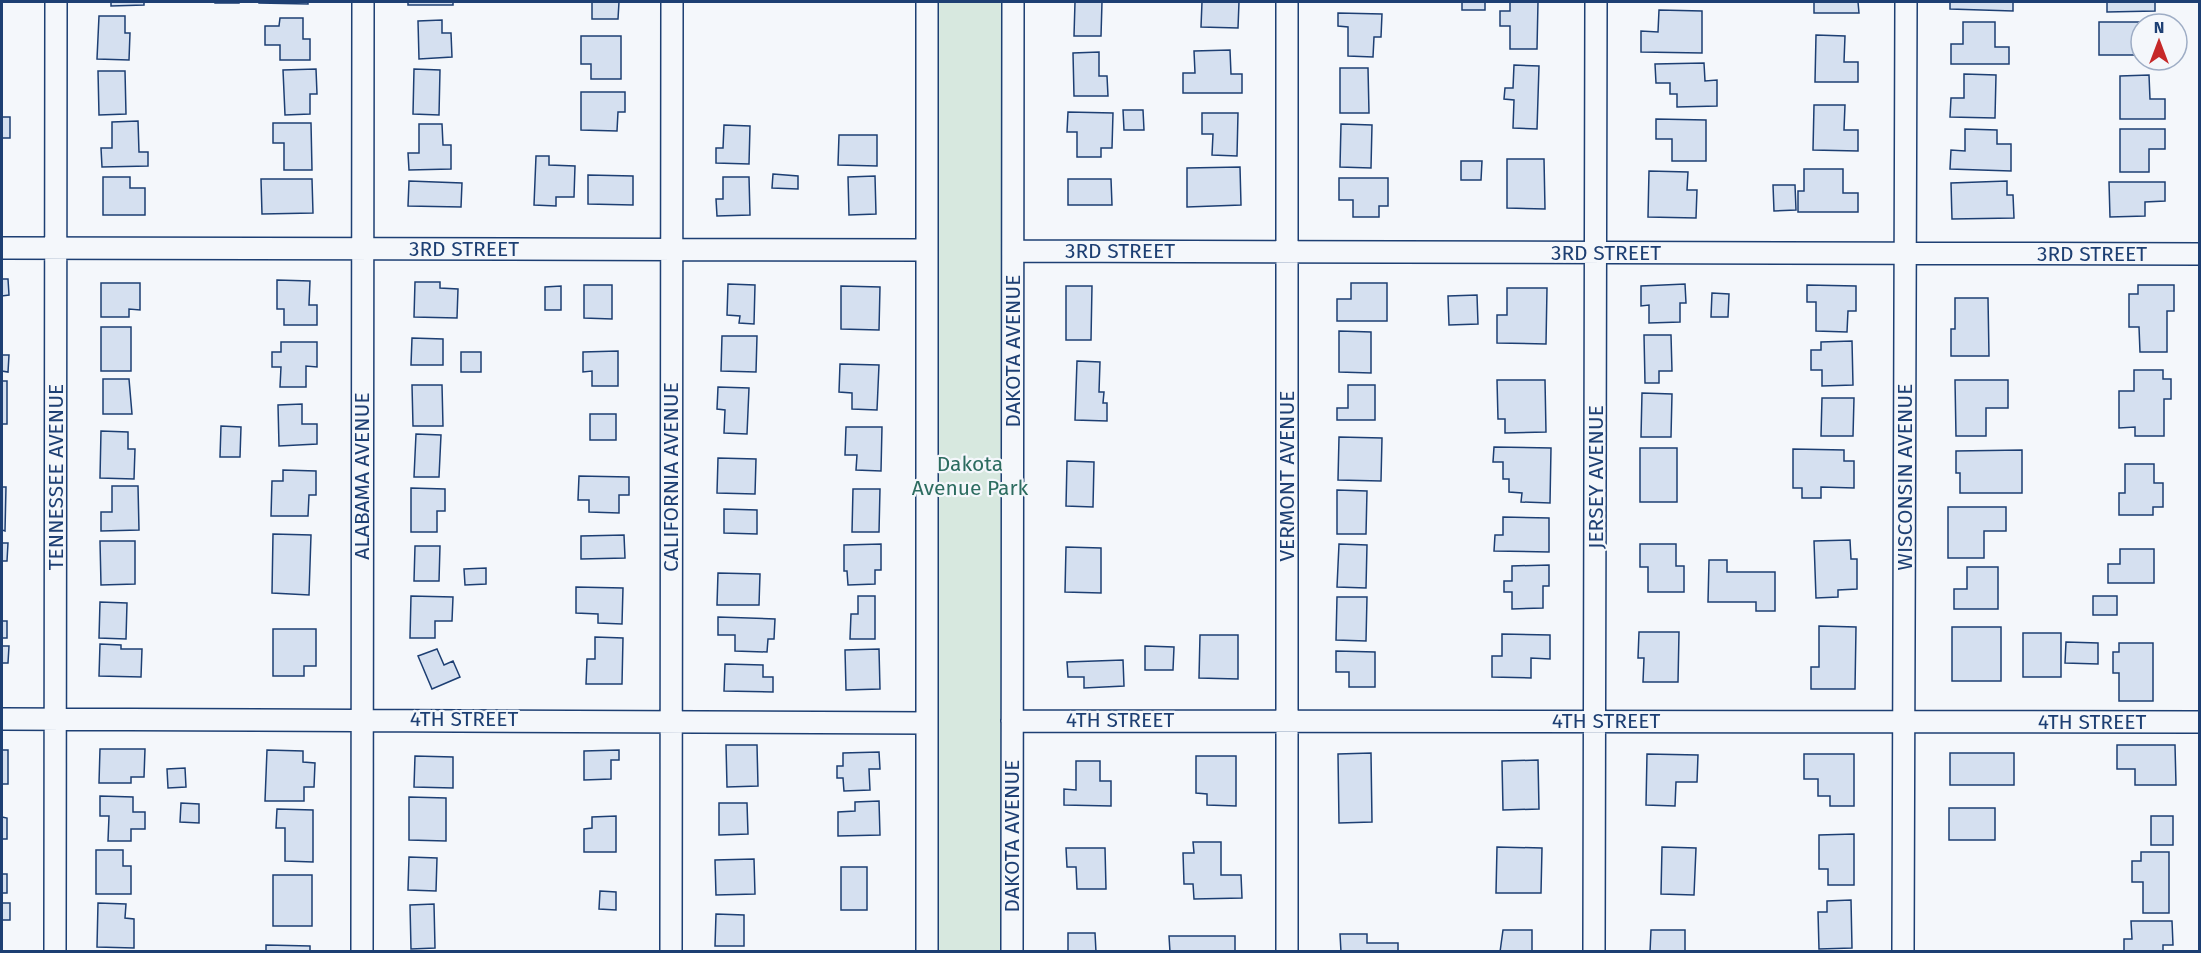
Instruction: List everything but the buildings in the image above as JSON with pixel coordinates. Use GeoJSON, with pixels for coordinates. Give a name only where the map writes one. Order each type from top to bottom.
{"type":"FeatureCollection","features":[{"type":"Feature","properties":{"kind":"street","name":"TENNESSEE AVENUE"},"geometry":{"type":"LineString","coordinates":[[55,951],[56,2]]}},
{"type":"Feature","properties":{"kind":"street","name":"ALABAMA AVENUE"},"geometry":{"type":"LineString","coordinates":[[362,951],[363,2]]}},
{"type":"Feature","properties":{"kind":"street","name":"CALIFORNIA AVENUE"},"geometry":{"type":"LineString","coordinates":[[671,951],[672,2]]}},
{"type":"Feature","properties":{"kind":"street"},"geometry":{"type":"LineString","coordinates":[[927,2],[927,951]]}},
{"type":"Feature","properties":{"kind":"street","name":"DAKOTA AVENUE"},"geometry":{"type":"LineString","coordinates":[[1012,951],[1013,2]]}},
{"type":"Feature","properties":{"kind":"street","name":"VERMONT AVENUE"},"geometry":{"type":"LineString","coordinates":[[1287,2],[1287,951]]}},
{"type":"Feature","properties":{"kind":"street","name":"JERSEY AVENUE"},"geometry":{"type":"LineString","coordinates":[[1594,951],[1596,2]]}},
{"type":"Feature","properties":{"kind":"street","name":"WISCONSIN AVENUE"},"geometry":{"type":"LineString","coordinates":[[1903,951],[1906,2]]}},
{"type":"Feature","properties":{"kind":"street","name":"3RD STREET"},"geometry":{"type":"LineString","coordinates":[[2,248],[927,250]]}},
{"type":"Feature","properties":{"kind":"street","name":"3RD STREET"},"geometry":{"type":"LineString","coordinates":[[1013,250],[2199,254]]}},
{"type":"Feature","properties":{"kind":"street","name":"4TH STREET"},"geometry":{"type":"LineString","coordinates":[[2,719],[362,718],[927,723]]}},
{"type":"Feature","properties":{"kind":"street","name":"4TH STREET"},"geometry":{"type":"LineString","coordinates":[[1012,721],[2199,722]]}},
{"type":"Feature","properties":{"kind":"green space","name":"Dakota Avenue Park"},"geometry":{"type":"Polygon","coordinates":[[[937,2],[1005,2],[1004,951],[935,951],[937,2]]]}}]}
